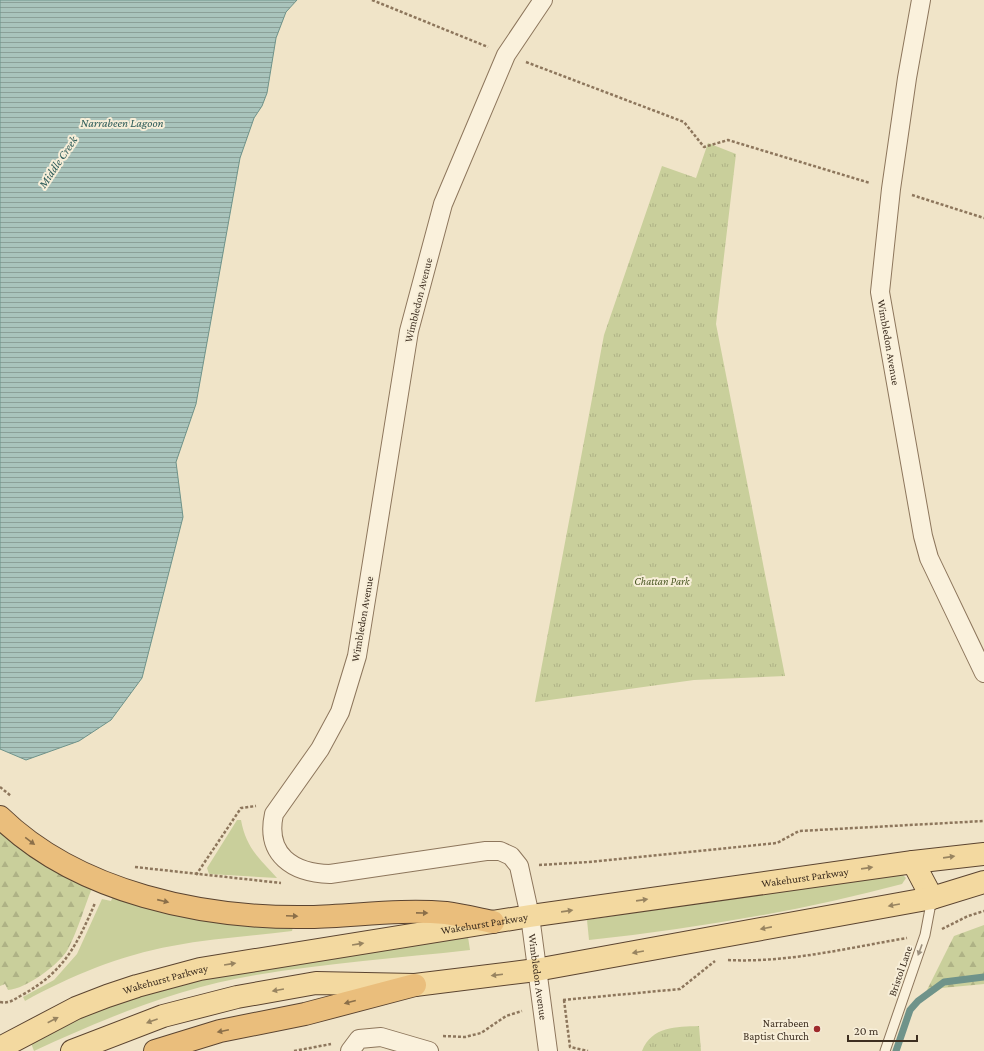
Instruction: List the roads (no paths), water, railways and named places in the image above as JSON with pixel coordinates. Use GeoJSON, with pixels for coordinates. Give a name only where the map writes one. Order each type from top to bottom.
{"type":"FeatureCollection","features":[{"type":"Feature","properties":{"kind":"highway"},"geometry":{"type":"LineString","coordinates":[[0,817],[38,847],[74,868],[104,882],[160,900],[206,909],[253,915],[309,917],[390,912],[446,913],[493,922]]}},
{"type":"Feature","properties":{"kind":"highway"},"geometry":{"type":"LineString","coordinates":[[155,1051],[220,1031],[305,1014],[415,985]]}},
{"type":"Feature","properties":{"kind":"main road","name":"Wakehurst Parkway"},"geometry":{"type":"LineString","coordinates":[[0,1048],[76,1008],[137,986],[200,969],[530,916],[913,862],[984,854]]}},
{"type":"Feature","properties":{"kind":"main road"},"geometry":{"type":"LineString","coordinates":[[913,862],[932,898]]}},
{"type":"Feature","properties":{"kind":"main road"},"geometry":{"type":"LineString","coordinates":[[72,1051],[163,1016],[237,997],[316,983],[415,985],[536,970],[932,898],[984,882]]}},
{"type":"Feature","properties":{"kind":"street","name":"Wimbledon Avenue"},"geometry":{"type":"LineString","coordinates":[[543,0],[506,55],[443,204],[409,331],[357,656],[340,712],[320,749],[274,814],[271,827],[272,839],[279,852],[287,861],[302,870],[316,873],[330,874],[486,851],[500,851],[511,856],[519,866],[530,916],[548,1051]]}},
{"type":"Feature","properties":{"kind":"street","name":"Wimbledon Avenue"},"geometry":{"type":"LineString","coordinates":[[921,0],[907,78],[891,189],[880,292],[923,536],[929,558],[984,673]]}},
{"type":"Feature","properties":{"kind":"street"},"geometry":{"type":"LineString","coordinates":[[350,1051],[359,1039],[381,1037],[429,1051]]}},
{"type":"Feature","properties":{"kind":"lane","name":"Bristol Lane"},"geometry":{"type":"LineString","coordinates":[[885,1051],[925,935],[932,898]]}},
{"type":"Feature","properties":{"kind":"water","name":"Narrabeen Lagoon"},"geometry":{"type":"Polygon","coordinates":[[[0,0],[297,0],[286,12],[276,38],[267,93],[262,106],[254,118],[240,158],[196,404],[176,462],[183,517],[142,678],[111,720],[79,741],[26,760],[0,749],[0,0]]]}},
{"type":"Feature","properties":{"kind":"waterway"},"geometry":{"type":"LineString","coordinates":[[896,1051],[910,1010],[918,1001],[944,982],[984,977]]}},
{"type":"Feature","properties":{"kind":"place","name":"Narrabeen Baptist Church"},"geometry":{"type":"Point","coordinates":[817,1029]}},
{"type":"Feature","properties":{"kind":"water label","name":"Middle Creek"},"geometry":{"type":"Point","coordinates":[58,162]}},
{"type":"Feature","properties":{"kind":"park label","name":"Chattan Park"},"geometry":{"type":"Point","coordinates":[662,581]}}]}
